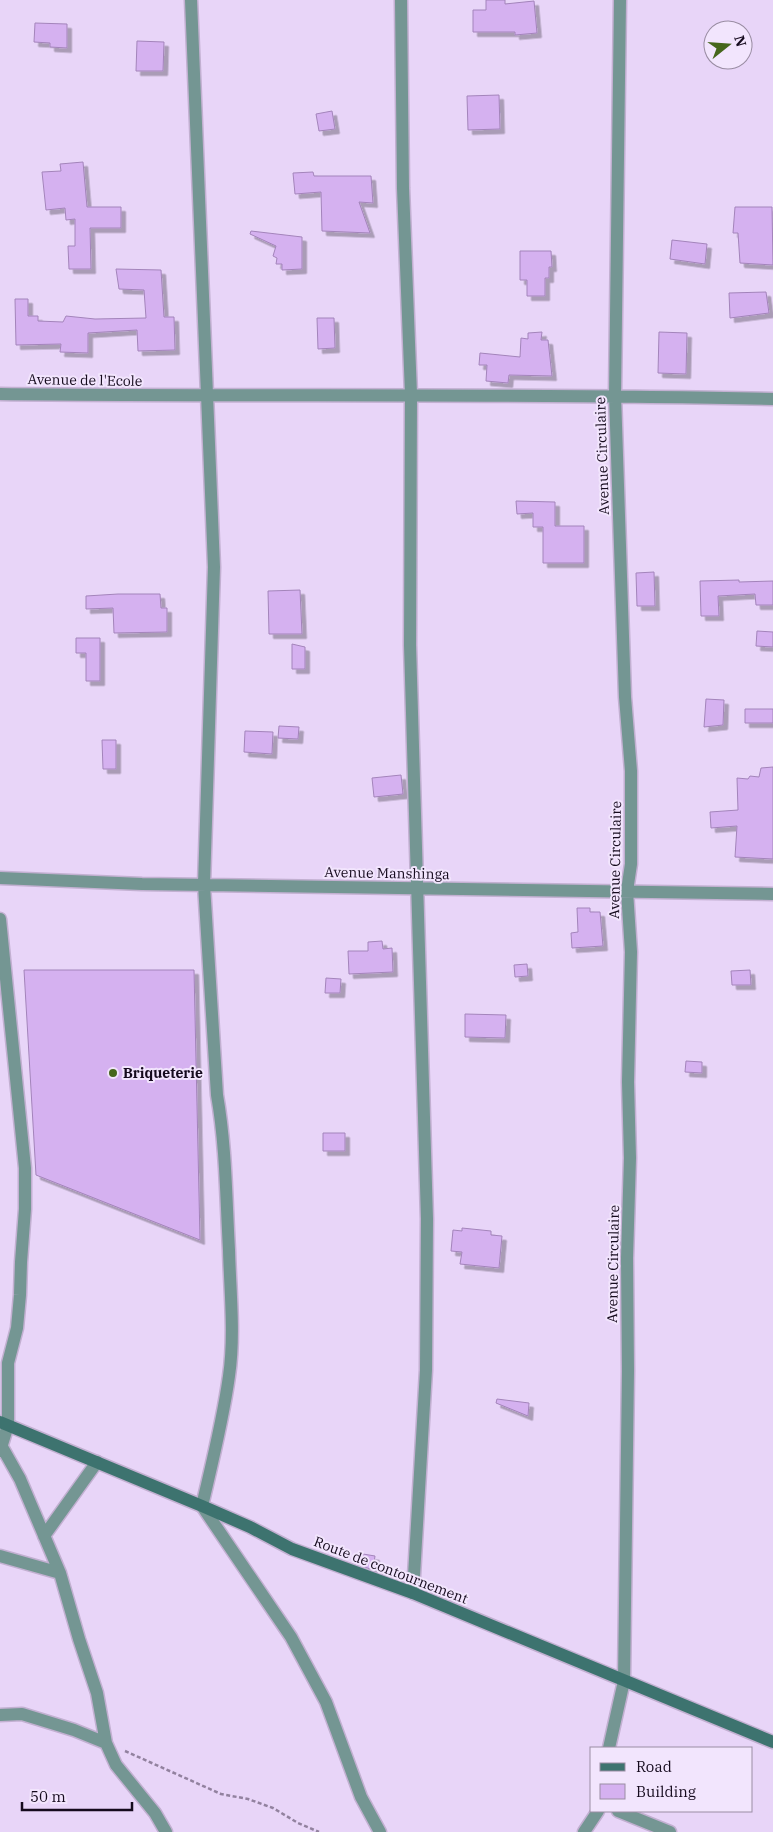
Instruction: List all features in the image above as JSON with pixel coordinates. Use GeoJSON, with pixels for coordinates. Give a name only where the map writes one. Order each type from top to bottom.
{"type":"FeatureCollection","features":[{"type":"Feature","properties":{"kind":"street"},"geometry":{"type":"LineString","coordinates":[[191,0],[214,567],[204,885],[217,1094],[227,1190],[232,1318],[230,1374],[202,1506],[291,1637],[326,1702],[361,1798],[380,1832]]}},
{"type":"Feature","properties":{"kind":"street"},"geometry":{"type":"LineString","coordinates":[[402,0],[403,188],[411,394],[410,645],[427,1272],[426,1370],[413,1593]]}},
{"type":"Feature","properties":{"kind":"street","name":"Avenue Circulaire"},"geometry":{"type":"LineString","coordinates":[[609,1747],[624,1681],[628,1381],[627,1258],[630,1158],[628,1082],[631,952],[627,891],[630,864],[631,771],[625,697],[615,396],[620,0]]}},
{"type":"Feature","properties":{"kind":"street","name":"Avenue de l'Ecole"},"geometry":{"type":"LineString","coordinates":[[0,394],[169,396],[411,394],[773,399]]}},
{"type":"Feature","properties":{"kind":"street","name":"Avenue Manshinga"},"geometry":{"type":"LineString","coordinates":[[0,878],[142,884],[773,894]]}},
{"type":"Feature","properties":{"kind":"street"},"geometry":{"type":"LineString","coordinates":[[0,918],[25,1168],[25,1209],[20,1295],[17,1328],[8,1363],[1,1449],[20,1479],[60,1573],[97,1693],[106,1743],[116,1765],[156,1813],[166,1832]]}},
{"type":"Feature","properties":{"kind":"street","name":"Route de contournement"},"geometry":{"type":"LineString","coordinates":[[4,1424],[202,1506],[250,1527],[292,1549],[413,1593],[773,1742]]}},
{"type":"Feature","properties":{"kind":"street"},"geometry":{"type":"LineString","coordinates":[[44,1536],[97,1462]]}},
{"type":"Feature","properties":{"kind":"street"},"geometry":{"type":"LineString","coordinates":[[0,1556],[60,1573]]}},
{"type":"Feature","properties":{"kind":"street"},"geometry":{"type":"LineString","coordinates":[[0,1715],[22,1714],[74,1730],[106,1743]]}},
{"type":"Feature","properties":{"kind":"street"},"geometry":{"type":"LineString","coordinates":[[584,1832],[597,1812]]}},
{"type":"Feature","properties":{"kind":"street"},"geometry":{"type":"LineString","coordinates":[[620,1812],[670,1832]]}},
{"type":"Feature","properties":{"kind":"path"},"geometry":{"type":"LineString","coordinates":[[106,1743],[221,1794],[248,1799],[273,1808],[298,1823],[319,1832]]}},
{"type":"Feature","properties":{"kind":"building"},"geometry":{"type":"Polygon","coordinates":[[[486,0],[505,0],[505,4],[534,1],[537,33],[515,35],[515,32],[473,32],[473,10],[486,10],[486,0]]]}},
{"type":"Feature","properties":{"kind":"building"},"geometry":{"type":"Polygon","coordinates":[[[35,23],[67,24],[67,48],[50,47],[50,43],[34,42],[35,23]]]}},
{"type":"Feature","properties":{"kind":"building"},"geometry":{"type":"Polygon","coordinates":[[[137,41],[164,42],[163,71],[136,71],[137,41]]]}},
{"type":"Feature","properties":{"kind":"building"},"geometry":{"type":"Polygon","coordinates":[[[499,95],[500,129],[468,130],[467,96],[499,95]]]}},
{"type":"Feature","properties":{"kind":"building"},"geometry":{"type":"Polygon","coordinates":[[[332,111],[335,129],[319,131],[316,114],[332,111]]]}},
{"type":"Feature","properties":{"kind":"building"},"geometry":{"type":"Polygon","coordinates":[[[83,162],[87,207],[121,207],[121,228],[90,228],[91,269],[69,269],[68,246],[75,246],[75,219],[66,220],[65,208],[46,210],[42,172],[61,171],[60,164],[83,162]]]}},
{"type":"Feature","properties":{"kind":"building"},"geometry":{"type":"Polygon","coordinates":[[[313,172],[314,176],[371,176],[373,203],[359,202],[370,233],[322,231],[321,192],[295,194],[293,173],[313,172]]]}},
{"type":"Feature","properties":{"kind":"building"},"geometry":{"type":"Polygon","coordinates":[[[735,207],[772,207],[773,265],[740,263],[738,233],[733,233],[735,207]]]}},
{"type":"Feature","properties":{"kind":"building"},"geometry":{"type":"Polygon","coordinates":[[[251,231],[302,237],[302,269],[282,270],[282,264],[276,264],[277,258],[273,256],[276,246],[250,234],[251,231]]]}},
{"type":"Feature","properties":{"kind":"building"},"geometry":{"type":"Polygon","coordinates":[[[672,240],[707,244],[705,264],[670,259],[672,240]]]}},
{"type":"Feature","properties":{"kind":"building"},"geometry":{"type":"Polygon","coordinates":[[[520,251],[551,251],[552,267],[549,267],[549,278],[545,278],[545,296],[527,296],[527,280],[520,280],[520,251]]]}},
{"type":"Feature","properties":{"kind":"building"},"geometry":{"type":"Polygon","coordinates":[[[116,269],[161,270],[164,317],[174,317],[175,350],[138,351],[137,330],[88,333],[88,353],[60,352],[61,344],[16,345],[15,299],[28,299],[28,316],[38,316],[38,321],[63,322],[66,316],[95,319],[146,318],[144,290],[119,289],[116,269]]]}},
{"type":"Feature","properties":{"kind":"building"},"geometry":{"type":"Polygon","coordinates":[[[766,292],[769,313],[730,318],[729,293],[766,292]]]}},
{"type":"Feature","properties":{"kind":"building"},"geometry":{"type":"Polygon","coordinates":[[[317,318],[334,318],[335,348],[318,349],[317,318]]]}},
{"type":"Feature","properties":{"kind":"building"},"geometry":{"type":"Polygon","coordinates":[[[542,332],[541,340],[548,340],[552,376],[509,375],[508,383],[486,381],[487,365],[479,365],[480,353],[520,357],[521,338],[528,339],[528,333],[542,332]]]}},
{"type":"Feature","properties":{"kind":"building"},"geometry":{"type":"Polygon","coordinates":[[[659,332],[687,333],[686,374],[658,373],[659,332]]]}},
{"type":"Feature","properties":{"kind":"building"},"geometry":{"type":"Polygon","coordinates":[[[516,501],[555,502],[555,526],[584,526],[584,563],[543,563],[543,527],[533,527],[533,513],[517,514],[516,501]]]}},
{"type":"Feature","properties":{"kind":"building"},"geometry":{"type":"Polygon","coordinates":[[[654,572],[655,606],[637,606],[636,573],[654,572]]]}},
{"type":"Feature","properties":{"kind":"building"},"geometry":{"type":"Polygon","coordinates":[[[739,580],[739,582],[773,581],[773,605],[756,605],[755,594],[718,596],[719,616],[701,616],[700,581],[739,580]]]}},
{"type":"Feature","properties":{"kind":"building"},"geometry":{"type":"Polygon","coordinates":[[[300,590],[302,634],[269,634],[268,591],[300,590]]]}},
{"type":"Feature","properties":{"kind":"building"},"geometry":{"type":"Polygon","coordinates":[[[160,594],[161,608],[167,608],[167,632],[114,633],[113,608],[86,609],[86,596],[160,594]]]}},
{"type":"Feature","properties":{"kind":"building"},"geometry":{"type":"Polygon","coordinates":[[[757,631],[773,632],[773,647],[756,646],[757,631]]]}},
{"type":"Feature","properties":{"kind":"building"},"geometry":{"type":"Polygon","coordinates":[[[76,638],[100,638],[100,681],[86,681],[86,653],[76,653],[76,638]]]}},
{"type":"Feature","properties":{"kind":"building"},"geometry":{"type":"Polygon","coordinates":[[[292,644],[305,647],[305,669],[292,669],[292,644]]]}},
{"type":"Feature","properties":{"kind":"building"},"geometry":{"type":"Polygon","coordinates":[[[706,699],[724,700],[723,725],[704,727],[706,699]]]}},
{"type":"Feature","properties":{"kind":"building"},"geometry":{"type":"Polygon","coordinates":[[[745,709],[773,709],[773,723],[745,723],[745,709]]]}},
{"type":"Feature","properties":{"kind":"building"},"geometry":{"type":"Polygon","coordinates":[[[279,726],[299,727],[298,739],[278,738],[279,726]]]}},
{"type":"Feature","properties":{"kind":"building"},"geometry":{"type":"Polygon","coordinates":[[[245,731],[273,732],[272,754],[244,752],[245,731]]]}},
{"type":"Feature","properties":{"kind":"building"},"geometry":{"type":"Polygon","coordinates":[[[102,740],[116,740],[116,769],[103,769],[102,740]]]}},
{"type":"Feature","properties":{"kind":"building"},"geometry":{"type":"Polygon","coordinates":[[[773,767],[773,859],[735,857],[737,826],[711,828],[710,812],[738,810],[737,778],[759,777],[761,768],[773,767]]]}},
{"type":"Feature","properties":{"kind":"building"},"geometry":{"type":"Polygon","coordinates":[[[401,775],[403,794],[374,797],[372,778],[401,775]]]}},
{"type":"Feature","properties":{"kind":"building"},"geometry":{"type":"Polygon","coordinates":[[[577,908],[590,908],[590,912],[600,912],[603,946],[572,948],[571,933],[578,932],[577,908]]]}},
{"type":"Feature","properties":{"kind":"building"},"geometry":{"type":"Polygon","coordinates":[[[382,941],[383,949],[392,948],[393,972],[349,974],[348,951],[368,951],[368,942],[382,941]]]}},
{"type":"Feature","properties":{"kind":"building"},"geometry":{"type":"Polygon","coordinates":[[[527,964],[528,976],[515,977],[514,965],[527,964]]]}},
{"type":"Feature","properties":{"kind":"building","name":"Briqueterie"},"geometry":{"type":"Polygon","coordinates":[[[24,970],[194,970],[200,1240],[36,1175],[24,970]]]}},
{"type":"Feature","properties":{"kind":"building"},"geometry":{"type":"Polygon","coordinates":[[[750,970],[751,985],[732,985],[731,971],[750,970]]]}},
{"type":"Feature","properties":{"kind":"building"},"geometry":{"type":"Polygon","coordinates":[[[326,978],[341,979],[340,993],[325,993],[326,978]]]}},
{"type":"Feature","properties":{"kind":"building"},"geometry":{"type":"Polygon","coordinates":[[[465,1014],[506,1015],[505,1038],[465,1037],[465,1014]]]}},
{"type":"Feature","properties":{"kind":"building"},"geometry":{"type":"Polygon","coordinates":[[[686,1061],[702,1062],[702,1073],[685,1072],[686,1061]]]}},
{"type":"Feature","properties":{"kind":"building"},"geometry":{"type":"Polygon","coordinates":[[[323,1133],[345,1133],[345,1151],[323,1151],[323,1133]]]}},
{"type":"Feature","properties":{"kind":"building"},"geometry":{"type":"Polygon","coordinates":[[[462,1228],[491,1231],[491,1235],[502,1236],[499,1268],[460,1264],[462,1252],[451,1251],[453,1230],[462,1231],[462,1228]]]}},
{"type":"Feature","properties":{"kind":"building"},"geometry":{"type":"Polygon","coordinates":[[[497,1399],[529,1403],[528,1416],[496,1403],[497,1399]]]}},
{"type":"Feature","properties":{"kind":"building"},"geometry":{"type":"Polygon","coordinates":[[[363,1554],[375,1556],[373,1570],[362,1566],[363,1554]]]}},
{"type":"Feature","properties":{"kind":"place","name":"Briqueterie"},"geometry":{"type":"Point","coordinates":[113,1073]}}]}
